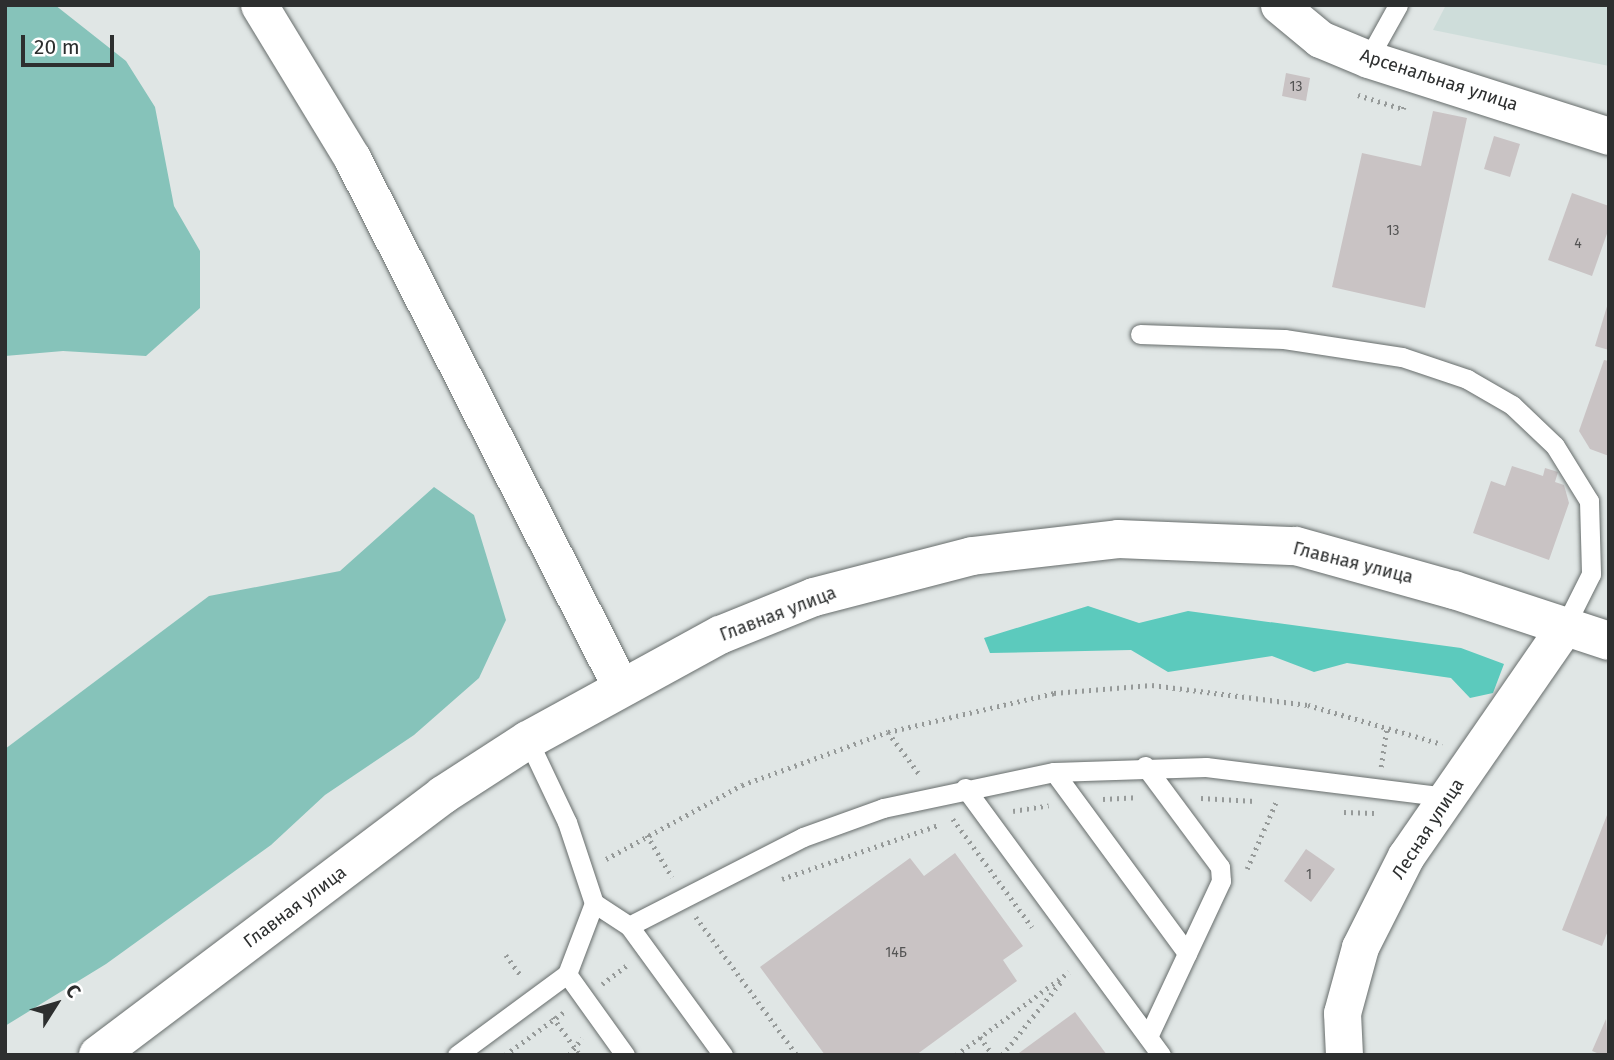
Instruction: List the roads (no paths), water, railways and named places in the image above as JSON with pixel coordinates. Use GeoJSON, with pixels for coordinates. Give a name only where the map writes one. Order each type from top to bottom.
{"type":"FeatureCollection","features":[{"type":"Feature","properties":{"kind":"main road","name":"Главная улица"},"geometry":{"type":"LineString","coordinates":[[98,1055],[443,795],[528,740],[720,635],[814,597],[972,556],[1118,539],[1296,546],[1609,641]]}},
{"type":"Feature","properties":{"kind":"street"},"geometry":{"type":"LineString","coordinates":[[260,5],[352,158],[621,687]]}},
{"type":"Feature","properties":{"kind":"street","name":"Арсенальная улица"},"geometry":{"type":"LineString","coordinates":[[1279,5],[1320,39],[1368,59],[1609,136]]}},
{"type":"Feature","properties":{"kind":"street","name":"Лесная улица"},"geometry":{"type":"LineString","coordinates":[[1344,1055],[1342,1013],[1360,947],[1406,856],[1478,756],[1565,626]]}},
{"type":"Feature","properties":{"kind":"lane"},"geometry":{"type":"LineString","coordinates":[[1368,59],[1398,5]]}},
{"type":"Feature","properties":{"kind":"lane"},"geometry":{"type":"LineString","coordinates":[[1140,334],[1284,339],[1402,357],[1467,379],[1512,405],[1555,446],[1589,501],[1591,574],[1565,626]]}},
{"type":"Feature","properties":{"kind":"lane"},"geometry":{"type":"LineString","coordinates":[[528,740],[594,902],[629,926],[723,1055]]}},
{"type":"Feature","properties":{"kind":"lane"},"geometry":{"type":"LineString","coordinates":[[1146,766],[1220,867],[1221,881],[1148,1037]]}},
{"type":"Feature","properties":{"kind":"lane"},"geometry":{"type":"LineString","coordinates":[[629,926],[682,895],[803,836],[935,795],[1054,772],[1146,766],[1293,774],[1446,797]]}},
{"type":"Feature","properties":{"kind":"lane"},"geometry":{"type":"LineString","coordinates":[[1054,772],[1187,953]]}},
{"type":"Feature","properties":{"kind":"lane"},"geometry":{"type":"LineString","coordinates":[[965,788],[1161,1055]]}},
{"type":"Feature","properties":{"kind":"lane"},"geometry":{"type":"LineString","coordinates":[[464,1053],[566,974],[594,902]]}},
{"type":"Feature","properties":{"kind":"lane"},"geometry":{"type":"LineString","coordinates":[[566,974],[625,1055]]}}]}
